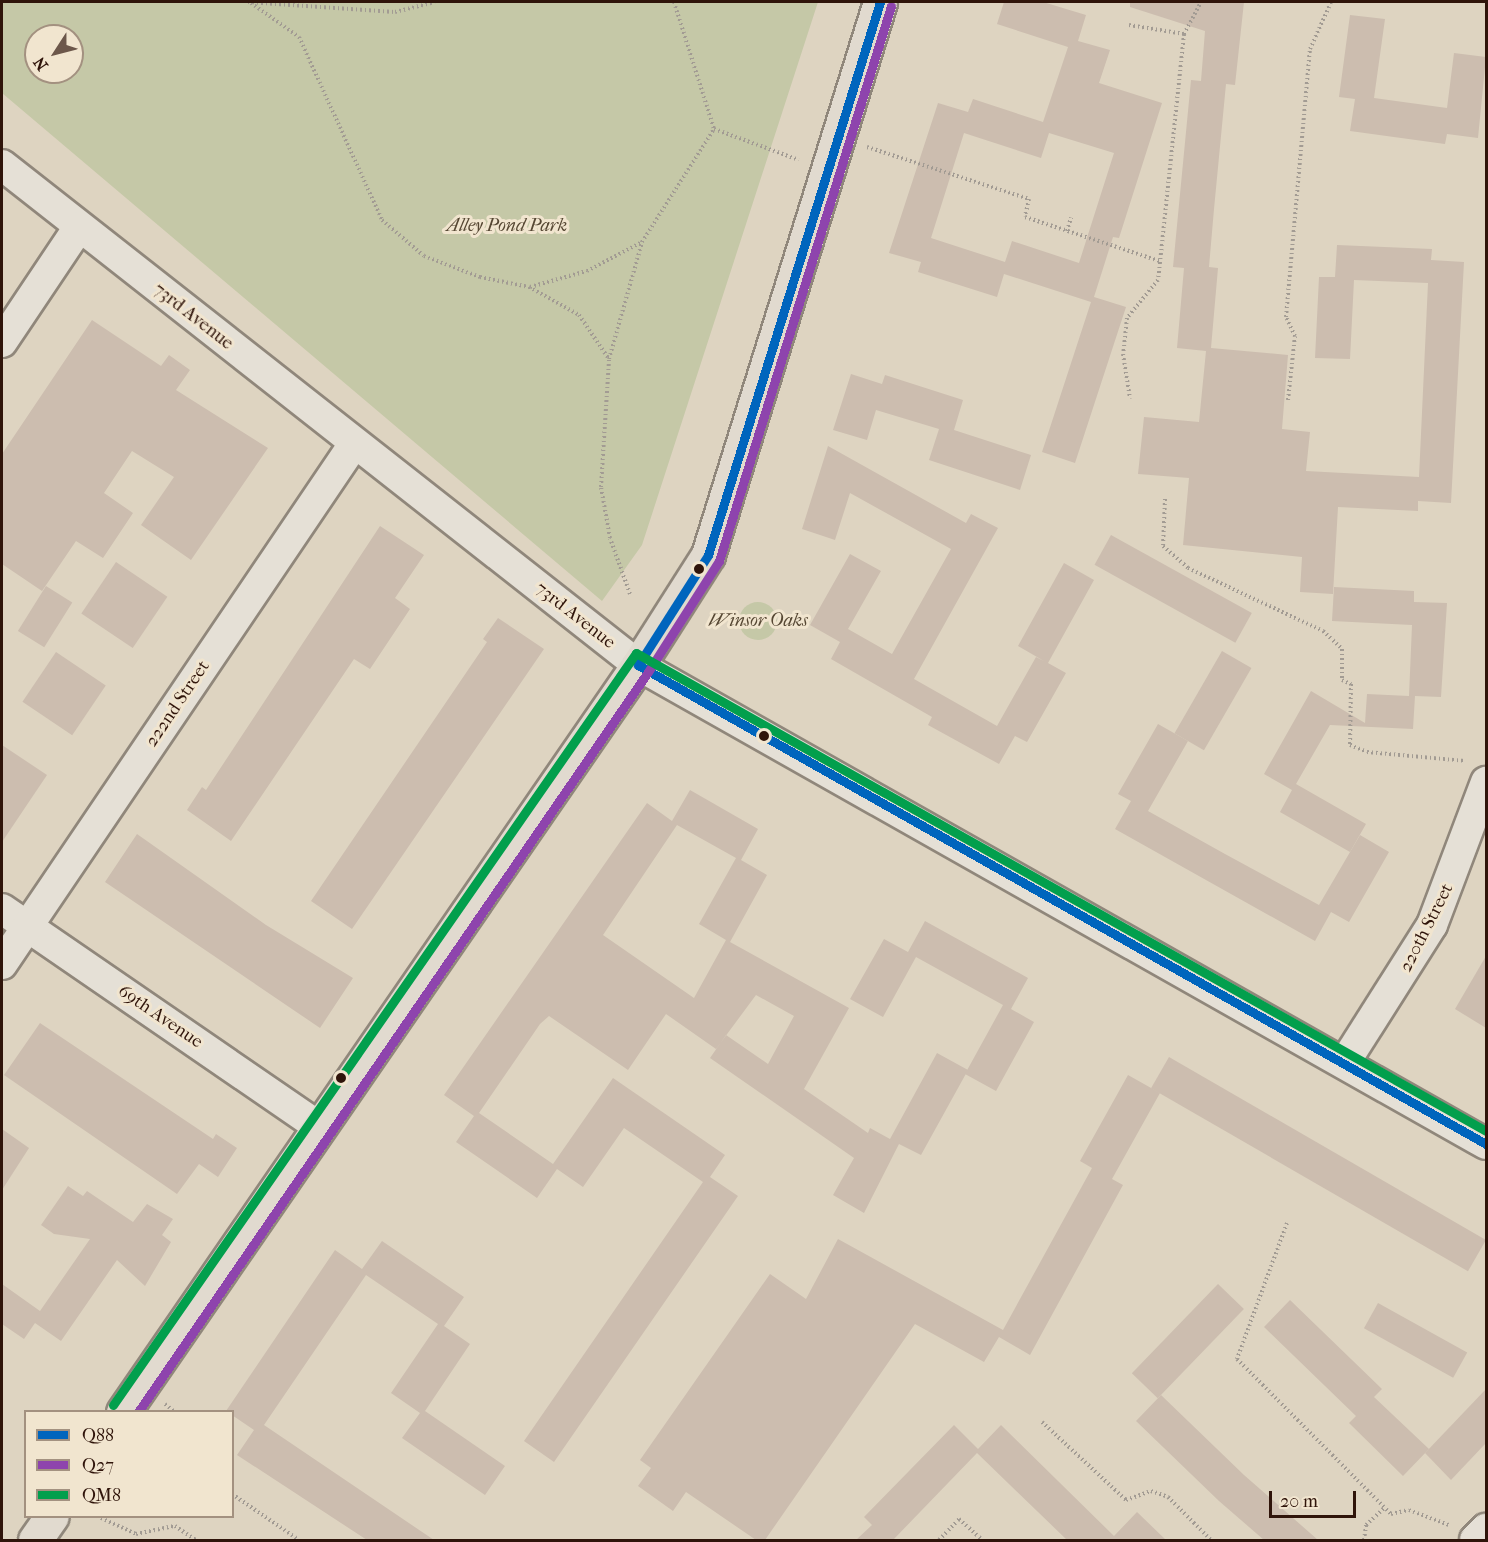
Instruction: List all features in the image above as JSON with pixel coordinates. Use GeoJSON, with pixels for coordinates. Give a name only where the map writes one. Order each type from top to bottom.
{"type":"FeatureCollection","features":[{"type":"Feature","properties":{"kind":"main road"},"geometry":{"type":"LineString","coordinates":[[124,1410],[318,1125],[638,665],[708,555],[880,2]]}},
{"type":"Feature","properties":{"kind":"main road"},"geometry":{"type":"LineString","coordinates":[[35,1540],[51,1518]]}},
{"type":"Feature","properties":{"kind":"street","name":"73rd Avenue"},"geometry":{"type":"LineString","coordinates":[[2,165],[638,665],[1345,1062],[1486,1144]]}},
{"type":"Feature","properties":{"kind":"street"},"geometry":{"type":"LineString","coordinates":[[2,342],[79,227]]}},
{"type":"Feature","properties":{"kind":"street","name":"222nd Street"},"geometry":{"type":"LineString","coordinates":[[2,964],[354,444]]}},
{"type":"Feature","properties":{"kind":"street","name":"220th Street"},"geometry":{"type":"LineString","coordinates":[[1345,1062],[1432,925],[1482,772]]}},
{"type":"Feature","properties":{"kind":"street","name":"69th Avenue"},"geometry":{"type":"LineString","coordinates":[[2,909],[318,1125]]}},
{"type":"Feature","properties":{"kind":"street"},"geometry":{"type":"LineString","coordinates":[[1464,1534],[1486,1529]]}},
{"type":"Feature","properties":{"kind":"path"},"geometry":{"type":"LineString","coordinates":[[250,2],[395,12],[435,2]]}},
{"type":"Feature","properties":{"kind":"path"},"geometry":{"type":"LineString","coordinates":[[250,2],[299,37],[382,220],[424,256],[480,277],[529,287],[579,315],[609,359]]}},
{"type":"Feature","properties":{"kind":"path"},"geometry":{"type":"LineString","coordinates":[[630,594],[610,538],[601,487],[609,359],[642,242],[714,129],[674,2]]}},
{"type":"Feature","properties":{"kind":"path"},"geometry":{"type":"LineString","coordinates":[[1130,398],[1123,354],[1127,318],[1158,280],[1184,34],[1201,2]]}},
{"type":"Feature","properties":{"kind":"path"},"geometry":{"type":"LineString","coordinates":[[1288,400],[1295,336],[1286,317],[1310,49],[1331,2]]}},
{"type":"Feature","properties":{"kind":"path"},"geometry":{"type":"LineString","coordinates":[[1129,25],[1184,34]]}},
{"type":"Feature","properties":{"kind":"path"},"geometry":{"type":"LineString","coordinates":[[714,129],[828,171]]}},
{"type":"Feature","properties":{"kind":"path"},"geometry":{"type":"LineString","coordinates":[[838,137],[1029,199],[1025,217],[1160,261]]}},
{"type":"Feature","properties":{"kind":"path"},"geometry":{"type":"LineString","coordinates":[[1067,231],[1071,218]]}},
{"type":"Feature","properties":{"kind":"path"},"geometry":{"type":"LineString","coordinates":[[529,287],[587,271],[642,242]]}},
{"type":"Feature","properties":{"kind":"path"},"geometry":{"type":"LineString","coordinates":[[1165,499],[1163,546],[1188,568],[1323,631],[1342,649],[1342,680],[1352,684],[1350,745],[1367,752],[1482,772]]}},
{"type":"Feature","properties":{"kind":"path"},"geometry":{"type":"LineString","coordinates":[[1287,1223],[1237,1359],[1391,1515],[1409,1510],[1434,1515],[1464,1534]]}},
{"type":"Feature","properties":{"kind":"path"},"geometry":{"type":"LineString","coordinates":[[1042,1422],[1126,1500],[1151,1491],[1168,1497],[1211,1540]]}},
{"type":"Feature","properties":{"kind":"path"},"geometry":{"type":"LineString","coordinates":[[234,1495],[300,1540]]}},
{"type":"Feature","properties":{"kind":"path"},"geometry":{"type":"LineString","coordinates":[[1364,1540],[1366,1525],[1384,1508]]}},
{"type":"Feature","properties":{"kind":"path"},"geometry":{"type":"LineString","coordinates":[[101,1518],[136,1534],[176,1526],[196,1540]]}},
{"type":"Feature","properties":{"kind":"path"},"geometry":{"type":"LineString","coordinates":[[939,1540],[959,1519],[982,1540]]}},
{"type":"Feature","properties":{"kind":"green space","name":"Alley Pond Park"},"geometry":{"type":"Polygon","coordinates":[[[2,2],[818,2],[642,545],[602,601],[2,93],[2,2]]]}},
{"type":"Feature","properties":{"kind":"green space","name":"Winsor Oaks"},"geometry":{"type":"Polygon","coordinates":[[[758,602],[765,603],[771,608],[776,614],[776,628],[771,634],[765,639],[758,640],[751,639],[745,634],[740,628],[739,621],[740,614],[745,608],[751,603],[758,602]]]}},
{"type":"Feature","properties":{"kind":"building"},"geometry":{"type":"Polygon","coordinates":[[[1004,2],[1043,2],[1086,15],[1078,41],[1110,50],[1099,83],[1162,103],[1119,238],[1113,237],[1094,297],[1126,307],[1075,463],[1042,452],[1091,302],[1004,274],[997,297],[918,272],[921,262],[889,253],[938,103],[968,112],[973,99],[1043,122],[1068,47],[997,24],[1004,2]],[[964,133],[931,238],[1005,262],[1012,241],[1079,263],[1114,153],[1049,133],[1041,158],[964,133]]]}},
{"type":"Feature","properties":{"kind":"building"},"geometry":{"type":"Polygon","coordinates":[[[1130,2],[1244,2],[1235,85],[1226,84],[1214,209],[1209,267],[1218,268],[1211,348],[1288,355],[1282,429],[1310,432],[1306,471],[1419,477],[1428,283],[1354,280],[1350,359],[1315,358],[1319,277],[1335,277],[1337,245],[1432,249],[1431,260],[1464,262],[1451,503],[1418,501],[1418,511],[1338,507],[1333,594],[1300,592],[1302,557],[1183,545],[1189,478],[1138,474],[1144,417],[1199,422],[1206,351],[1177,348],[1184,268],[1173,267],[1191,80],[1201,81],[1205,31],[1130,7],[1130,2]]]}},
{"type":"Feature","properties":{"kind":"building"},"geometry":{"type":"Polygon","coordinates":[[[1350,15],[1385,19],[1374,98],[1447,108],[1454,53],[1486,57],[1478,138],[1447,134],[1445,144],[1350,131],[1355,99],[1339,97],[1350,15]]]}},
{"type":"Feature","properties":{"kind":"building"},"geometry":{"type":"Polygon","coordinates":[[[92,320],[161,366],[169,355],[190,370],[176,390],[268,448],[191,560],[141,525],[174,477],[132,451],[104,493],[133,513],[103,558],[76,541],[42,591],[2,564],[2,454],[92,320]]]}},
{"type":"Feature","properties":{"kind":"building"},"geometry":{"type":"Polygon","coordinates":[[[851,374],[882,384],[885,375],[963,400],[954,430],[1031,455],[1020,490],[929,460],[939,429],[876,410],[867,440],[833,430],[851,374]]]}},
{"type":"Feature","properties":{"kind":"building"},"geometry":{"type":"Polygon","coordinates":[[[828,446],[966,523],[971,514],[998,528],[914,679],[997,726],[1036,657],[1044,661],[1018,646],[1064,563],[1094,580],[1048,663],[1066,673],[1027,742],[1015,736],[999,764],[928,725],[932,717],[831,659],[840,642],[810,625],[850,554],[881,571],[848,629],[892,654],[951,549],[850,493],[835,540],[802,529],[828,446]]]}},
{"type":"Feature","properties":{"kind":"building"},"geometry":{"type":"Polygon","coordinates":[[[380,526],[424,555],[395,598],[410,609],[370,669],[354,659],[231,841],[187,810],[202,787],[206,790],[380,526]]]}},
{"type":"Feature","properties":{"kind":"building"},"geometry":{"type":"Polygon","coordinates":[[[1111,535],[1252,613],[1235,643],[1095,565],[1111,535]]]}},
{"type":"Feature","properties":{"kind":"building"},"geometry":{"type":"Polygon","coordinates":[[[116,562],[167,597],[133,648],[81,613],[116,562]]]}},
{"type":"Feature","properties":{"kind":"building"},"geometry":{"type":"Polygon","coordinates":[[[46,586],[72,602],[44,647],[18,631],[46,586]]]}},
{"type":"Feature","properties":{"kind":"building"},"geometry":{"type":"Polygon","coordinates":[[[1334,587],[1414,591],[1414,602],[1447,603],[1441,697],[1415,696],[1413,729],[1330,725],[1296,784],[1366,824],[1350,852],[1280,812],[1292,790],[1264,774],[1311,691],[1365,723],[1367,694],[1409,696],[1412,625],[1332,621],[1334,587]]]}},
{"type":"Feature","properties":{"kind":"building"},"geometry":{"type":"Polygon","coordinates":[[[498,618],[544,649],[352,929],[311,901],[487,642],[483,639],[498,618]]]}},
{"type":"Feature","properties":{"kind":"building"},"geometry":{"type":"Polygon","coordinates":[[[1222,651],[1251,668],[1204,750],[1174,733],[1222,651]]]}},
{"type":"Feature","properties":{"kind":"building"},"geometry":{"type":"Polygon","coordinates":[[[56,652],[106,686],[72,735],[22,702],[56,652]]]}},
{"type":"Feature","properties":{"kind":"building"},"geometry":{"type":"Polygon","coordinates":[[[1158,724],[1188,741],[1148,811],[1225,854],[1319,905],[1360,835],[1389,852],[1349,922],[1331,912],[1315,941],[1115,829],[1131,801],[1118,794],[1158,724]]]}},
{"type":"Feature","properties":{"kind":"building"},"geometry":{"type":"Polygon","coordinates":[[[2,745],[47,775],[2,842],[2,745]]]}},
{"type":"Feature","properties":{"kind":"building"},"geometry":{"type":"Polygon","coordinates":[[[690,790],[758,829],[741,860],[767,875],[730,942],[849,1008],[804,1089],[868,1133],[870,1128],[890,1139],[937,1053],[968,1070],[921,1155],[899,1144],[864,1213],[833,1195],[854,1158],[710,1058],[716,1049],[666,1014],[628,1070],[549,1016],[540,1024],[479,1113],[553,1164],[613,1078],[725,1155],[710,1177],[738,1196],[554,1462],[524,1441],[703,1182],[624,1128],[583,1187],[557,1169],[537,1198],[456,1142],[474,1116],[444,1095],[647,803],[672,821],[690,790]],[[677,825],[603,935],[694,998],[726,940],[699,924],[736,858],[677,825]],[[756,995],[726,1035],[768,1064],[794,1016],[756,995]]]}},
{"type":"Feature","properties":{"kind":"building"},"geometry":{"type":"Polygon","coordinates":[[[137,834],[266,925],[353,978],[320,1028],[105,882],[137,834]]]}},
{"type":"Feature","properties":{"kind":"building"},"geometry":{"type":"Polygon","coordinates":[[[925,921],[1028,978],[1011,1009],[1034,1022],[996,1091],[965,1074],[1003,1005],[916,957],[883,1017],[850,999],[884,939],[908,952],[925,921]]]}},
{"type":"Feature","properties":{"kind":"building"},"geometry":{"type":"Polygon","coordinates":[[[1486,956],[1486,1028],[1455,1009],[1486,956]]]}},
{"type":"Feature","properties":{"kind":"building"},"geometry":{"type":"Polygon","coordinates":[[[40,1023],[213,1139],[216,1134],[237,1148],[218,1177],[199,1164],[177,1194],[4,1075],[40,1023]]]}},
{"type":"Feature","properties":{"kind":"building"},"geometry":{"type":"Polygon","coordinates":[[[1169,1057],[1486,1240],[1468,1271],[1151,1088],[1169,1057]]]}},
{"type":"Feature","properties":{"kind":"building"},"geometry":{"type":"Polygon","coordinates":[[[1128,1075],[1160,1093],[1112,1179],[1123,1185],[1030,1355],[999,1337],[984,1362],[915,1324],[765,1540],[756,1540],[686,1492],[673,1511],[638,1486],[651,1468],[640,1460],[770,1274],[806,1299],[838,1239],[1003,1330],[1092,1168],[1080,1161],[1128,1075]]]}},
{"type":"Feature","properties":{"kind":"building"},"geometry":{"type":"Polygon","coordinates":[[[2,1129],[29,1148],[2,1190],[2,1129]]]}},
{"type":"Feature","properties":{"kind":"building"},"geometry":{"type":"Polygon","coordinates":[[[68,1186],[83,1196],[87,1191],[133,1222],[147,1204],[173,1219],[162,1235],[171,1242],[145,1286],[117,1260],[61,1341],[35,1323],[24,1339],[2,1324],[2,1284],[40,1311],[90,1239],[54,1234],[41,1225],[68,1186]]]}},
{"type":"Feature","properties":{"kind":"building"},"geometry":{"type":"Polygon","coordinates":[[[382,1241],[464,1297],[444,1326],[470,1344],[425,1411],[505,1466],[485,1495],[402,1438],[420,1413],[391,1393],[438,1324],[366,1275],[264,1425],[434,1540],[367,1540],[237,1455],[254,1430],[234,1416],[234,1410],[227,1410],[335,1250],[362,1269],[382,1241]]]}},
{"type":"Feature","properties":{"kind":"building"},"geometry":{"type":"Polygon","coordinates":[[[1218,1284],[1244,1309],[1158,1398],[1132,1373],[1218,1284]]]}},
{"type":"Feature","properties":{"kind":"building"},"geometry":{"type":"Polygon","coordinates":[[[1290,1300],[1382,1389],[1374,1397],[1429,1449],[1403,1476],[1349,1423],[1356,1416],[1264,1327],[1290,1300]]]}},
{"type":"Feature","properties":{"kind":"building"},"geometry":{"type":"Polygon","coordinates":[[[1378,1303],[1467,1352],[1453,1378],[1364,1328],[1378,1303]]]}},
{"type":"Feature","properties":{"kind":"building"},"geometry":{"type":"Polygon","coordinates":[[[1486,1389],[1486,1443],[1451,1480],[1425,1453],[1486,1389]]]}},
{"type":"Feature","properties":{"kind":"building"},"geometry":{"type":"Polygon","coordinates":[[[1161,1395],[1244,1475],[1318,1540],[1264,1540],[1219,1501],[1136,1421],[1161,1395]]]}},
{"type":"Feature","properties":{"kind":"building"},"geometry":{"type":"Polygon","coordinates":[[[954,1425],[978,1449],[1001,1425],[1114,1536],[1137,1512],[1166,1540],[1067,1540],[977,1453],[893,1540],[856,1540],[872,1525],[864,1517],[954,1425]]]}},
{"type":"Feature","properties":{"kind":"transit line","name":"Q88"},"geometry":{"type":"LineString","coordinates":[[638,665],[708,555],[880,2]]}},
{"type":"Feature","properties":{"kind":"transit line","name":"Q27"},"geometry":{"type":"LineString","coordinates":[[139,1410],[648,672],[719,561],[891,6]]}},
{"type":"Feature","properties":{"kind":"transit line","name":"QM8"},"geometry":{"type":"LineString","coordinates":[[113,1405],[636,653],[1486,1131]]}},
{"type":"Feature","properties":{"kind":"transit line","name":"Q88"},"geometry":{"type":"LineString","coordinates":[[638,665],[1486,1144]]}}]}
